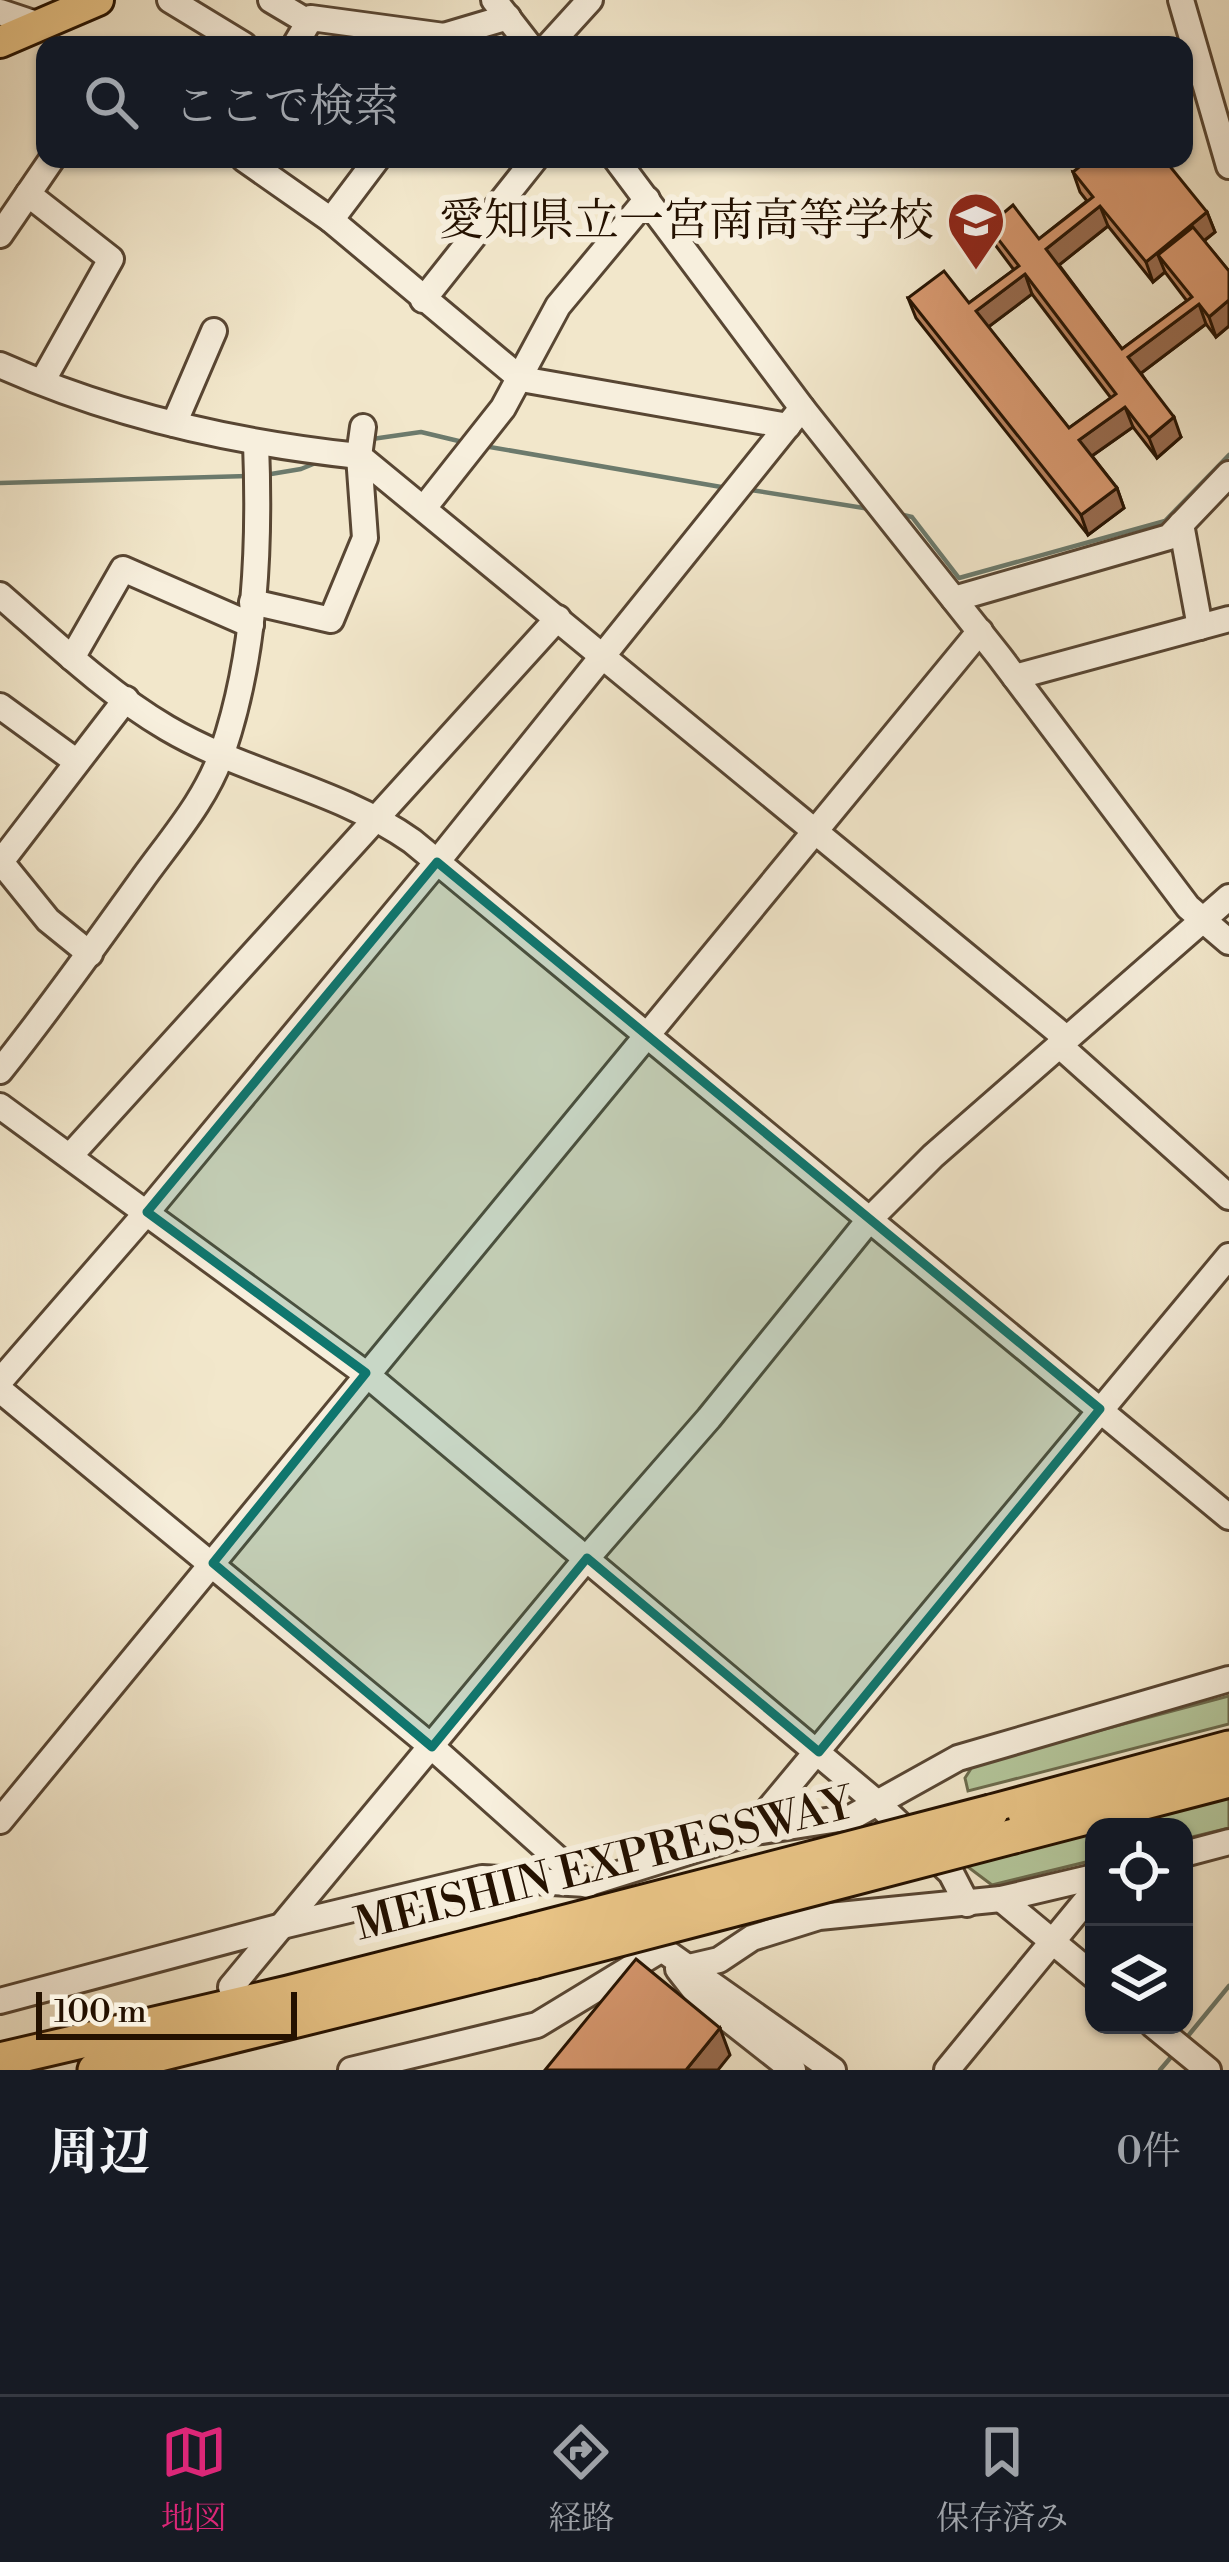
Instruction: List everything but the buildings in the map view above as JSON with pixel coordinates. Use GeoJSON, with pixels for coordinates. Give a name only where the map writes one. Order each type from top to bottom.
{"type":"FeatureCollection","features":[{"type":"Feature","properties":{"kind":"highway","name":"MEISHIN EXPRESSWAY"},"geometry":{"type":"LineString","coordinates":[[1003,1824],[1229,1748]]}},
{"type":"Feature","properties":{"kind":"highway","name":"MEISHIN EXPRESSWAY"},"geometry":{"type":"LineString","coordinates":[[95,2070],[529,1947],[1003,1824],[1229,1780]]}},
{"type":"Feature","properties":{"kind":"highway","name":"MEISHIN EXPRESSWAY"},"geometry":{"type":"LineString","coordinates":[[0,2060],[288,1994],[529,1947]]}},
{"type":"Feature","properties":{"kind":"main road"},"geometry":{"type":"LineString","coordinates":[[0,42],[98,0]]}},
{"type":"Feature","properties":{"kind":"street"},"geometry":{"type":"LineString","coordinates":[[170,0],[229,36]]}},
{"type":"Feature","properties":{"kind":"street"},"geometry":{"type":"LineString","coordinates":[[271,0],[302,34],[311,18],[415,36]]}},
{"type":"Feature","properties":{"kind":"street"},"geometry":{"type":"LineString","coordinates":[[557,36],[590,0]]}},
{"type":"Feature","properties":{"kind":"street"},"geometry":{"type":"LineString","coordinates":[[1181,0],[1221,106],[1229,166]]}},
{"type":"Feature","properties":{"kind":"street"},"geometry":{"type":"LineString","coordinates":[[453,36],[501,9],[522,36]]}},
{"type":"Feature","properties":{"kind":"street"},"geometry":{"type":"LineString","coordinates":[[0,12],[42,26]]}},
{"type":"Feature","properties":{"kind":"street"},"geometry":{"type":"LineString","coordinates":[[0,235],[46,168]]}},
{"type":"Feature","properties":{"kind":"street"},"geometry":{"type":"LineString","coordinates":[[257,168],[331,220],[521,379],[795,417]]}},
{"type":"Feature","properties":{"kind":"street"},"geometry":{"type":"LineString","coordinates":[[331,220],[370,168]]}},
{"type":"Feature","properties":{"kind":"street"},"geometry":{"type":"LineString","coordinates":[[423,300],[528,168]]}},
{"type":"Feature","properties":{"kind":"street"},"geometry":{"type":"LineString","coordinates":[[623,168],[795,417],[980,631],[1189,908],[1229,942]]}},
{"type":"Feature","properties":{"kind":"street"},"geometry":{"type":"LineString","coordinates":[[28,194],[111,259],[42,382]]}},
{"type":"Feature","properties":{"kind":"street"},"geometry":{"type":"LineString","coordinates":[[424,508],[503,408],[558,306],[647,200]]}},
{"type":"Feature","properties":{"kind":"street"},"geometry":{"type":"LineString","coordinates":[[175,424],[214,331]]}},
{"type":"Feature","properties":{"kind":"street"},"geometry":{"type":"LineString","coordinates":[[0,365],[175,424],[256,443],[359,456],[1063,1042],[1229,1197]]}},
{"type":"Feature","properties":{"kind":"street"},"geometry":{"type":"LineString","coordinates":[[795,417],[436,862],[0,1385],[432,1747],[664,1951],[833,2070]]}},
{"type":"Feature","properties":{"kind":"street"},"geometry":{"type":"LineString","coordinates":[[72,658],[123,569],[252,613],[331,620],[365,538],[359,456],[363,427]]}},
{"type":"Feature","properties":{"kind":"street"},"geometry":{"type":"LineString","coordinates":[[0,1071],[202,797],[223,752],[252,613],[256,443]]}},
{"type":"Feature","properties":{"kind":"street"},"geometry":{"type":"LineString","coordinates":[[954,599],[1169,537],[1229,474]]}},
{"type":"Feature","properties":{"kind":"street"},"geometry":{"type":"LineString","coordinates":[[1181,524],[1200,627]]}},
{"type":"Feature","properties":{"kind":"street"},"geometry":{"type":"LineString","coordinates":[[0,595],[72,658],[168,729],[377,816],[1229,1517]]}},
{"type":"Feature","properties":{"kind":"street"},"geometry":{"type":"LineString","coordinates":[[70,1156],[558,619]]}},
{"type":"Feature","properties":{"kind":"street"},"geometry":{"type":"LineString","coordinates":[[1015,676],[1229,619]]}},
{"type":"Feature","properties":{"kind":"street"},"geometry":{"type":"LineString","coordinates":[[0,1821],[980,631]]}},
{"type":"Feature","properties":{"kind":"street"},"geometry":{"type":"LineString","coordinates":[[90,954],[48,920],[3,854],[126,699]]}},
{"type":"Feature","properties":{"kind":"street"},"geometry":{"type":"LineString","coordinates":[[0,706],[77,762]]}},
{"type":"Feature","properties":{"kind":"street"},"geometry":{"type":"LineString","coordinates":[[216,1944],[239,1986],[282,1925],[709,1418],[869,1220],[933,1156],[1229,897]]}},
{"type":"Feature","properties":{"kind":"street"},"geometry":{"type":"LineString","coordinates":[[0,1106],[366,1374],[876,1802],[951,1873],[967,1904]]}},
{"type":"Feature","properties":{"kind":"street"},"geometry":{"type":"LineString","coordinates":[[749,1833],[1229,1256]]}},
{"type":"Feature","properties":{"kind":"street"},"geometry":{"type":"LineString","coordinates":[[0,2001],[282,1925],[482,1878],[586,1884],[749,1833],[852,1816],[958,1758],[1229,1679]]}},
{"type":"Feature","properties":{"kind":"street"},"geometry":{"type":"LineString","coordinates":[[1193,1852],[1229,1842]]}},
{"type":"Feature","properties":{"kind":"street"},"geometry":{"type":"LineString","coordinates":[[689,1967],[719,1960],[752,1938],[819,1917],[889,1907],[967,1904],[1085,1879]]}},
{"type":"Feature","properties":{"kind":"street"},"geometry":{"type":"LineString","coordinates":[[1001,1899],[1085,1969]]}},
{"type":"Feature","properties":{"kind":"street"},"geometry":{"type":"LineString","coordinates":[[947,2070],[1085,1902]]}},
{"type":"Feature","properties":{"kind":"street"},"geometry":{"type":"LineString","coordinates":[[732,1997],[729,1967],[735,1948]]}},
{"type":"Feature","properties":{"kind":"street"},"geometry":{"type":"LineString","coordinates":[[351,2070],[537,2026],[664,1951]]}},
{"type":"Feature","properties":{"kind":"street"},"geometry":{"type":"LineString","coordinates":[[664,1951],[698,1996],[793,2070]]}},
{"type":"Feature","properties":{"kind":"street"},"geometry":{"type":"LineString","coordinates":[[616,2003],[630,1987],[626,1972]]}},
{"type":"Feature","properties":{"kind":"street"},"geometry":{"type":"LineString","coordinates":[[1165,2034],[1208,2070]]}},
{"type":"Feature","properties":{"kind":"highlighted area"},"geometry":{"type":"Polygon","coordinates":[[[437,862],[1100,1409],[819,1752],[587,1558],[432,1747],[213,1563],[366,1373],[147,1212],[437,862]]]}},
{"type":"Feature","properties":{"kind":"green space"},"geometry":{"type":"Polygon","coordinates":[[[1229,1696],[1229,1724],[968,1791],[965,1778],[974,1764],[1229,1696]]]}},
{"type":"Feature","properties":{"kind":"green space"},"geometry":{"type":"Polygon","coordinates":[[[1229,1795],[1229,1828],[1193,1837],[1193,1818],[1141,1818],[1229,1795]]]}},
{"type":"Feature","properties":{"kind":"green space"},"geometry":{"type":"Polygon","coordinates":[[[1085,1832],[1085,1862],[992,1885],[964,1864],[1085,1832]]]}},
{"type":"Feature","properties":{"kind":"waterway"},"geometry":{"type":"LineString","coordinates":[[372,439],[421,432],[467,443]]}},
{"type":"Feature","properties":{"kind":"waterway"},"geometry":{"type":"LineString","coordinates":[[484,446],[727,488]]}},
{"type":"Feature","properties":{"kind":"waterway"},"geometry":{"type":"LineString","coordinates":[[899,514],[912,517],[959,578],[1165,521],[1229,455]]}},
{"type":"Feature","properties":{"kind":"waterway"},"geometry":{"type":"LineString","coordinates":[[265,475],[318,462]]}},
{"type":"Feature","properties":{"kind":"waterway"},"geometry":{"type":"LineString","coordinates":[[0,483],[248,476]]}},
{"type":"Feature","properties":{"kind":"waterway"},"geometry":{"type":"LineString","coordinates":[[751,490],[870,509]]}},
{"type":"Feature","properties":{"kind":"waterway"},"geometry":{"type":"LineString","coordinates":[[1183,2042],[1229,1986]]}},
{"type":"Feature","properties":{"kind":"waterway"},"geometry":{"type":"LineString","coordinates":[[1160,2070],[1172,2056]]}},
{"type":"Feature","properties":{"kind":"place","name":"愛知県立一宮南高等学校"},"geometry":{"type":"Point","coordinates":[976,272]}}]}
